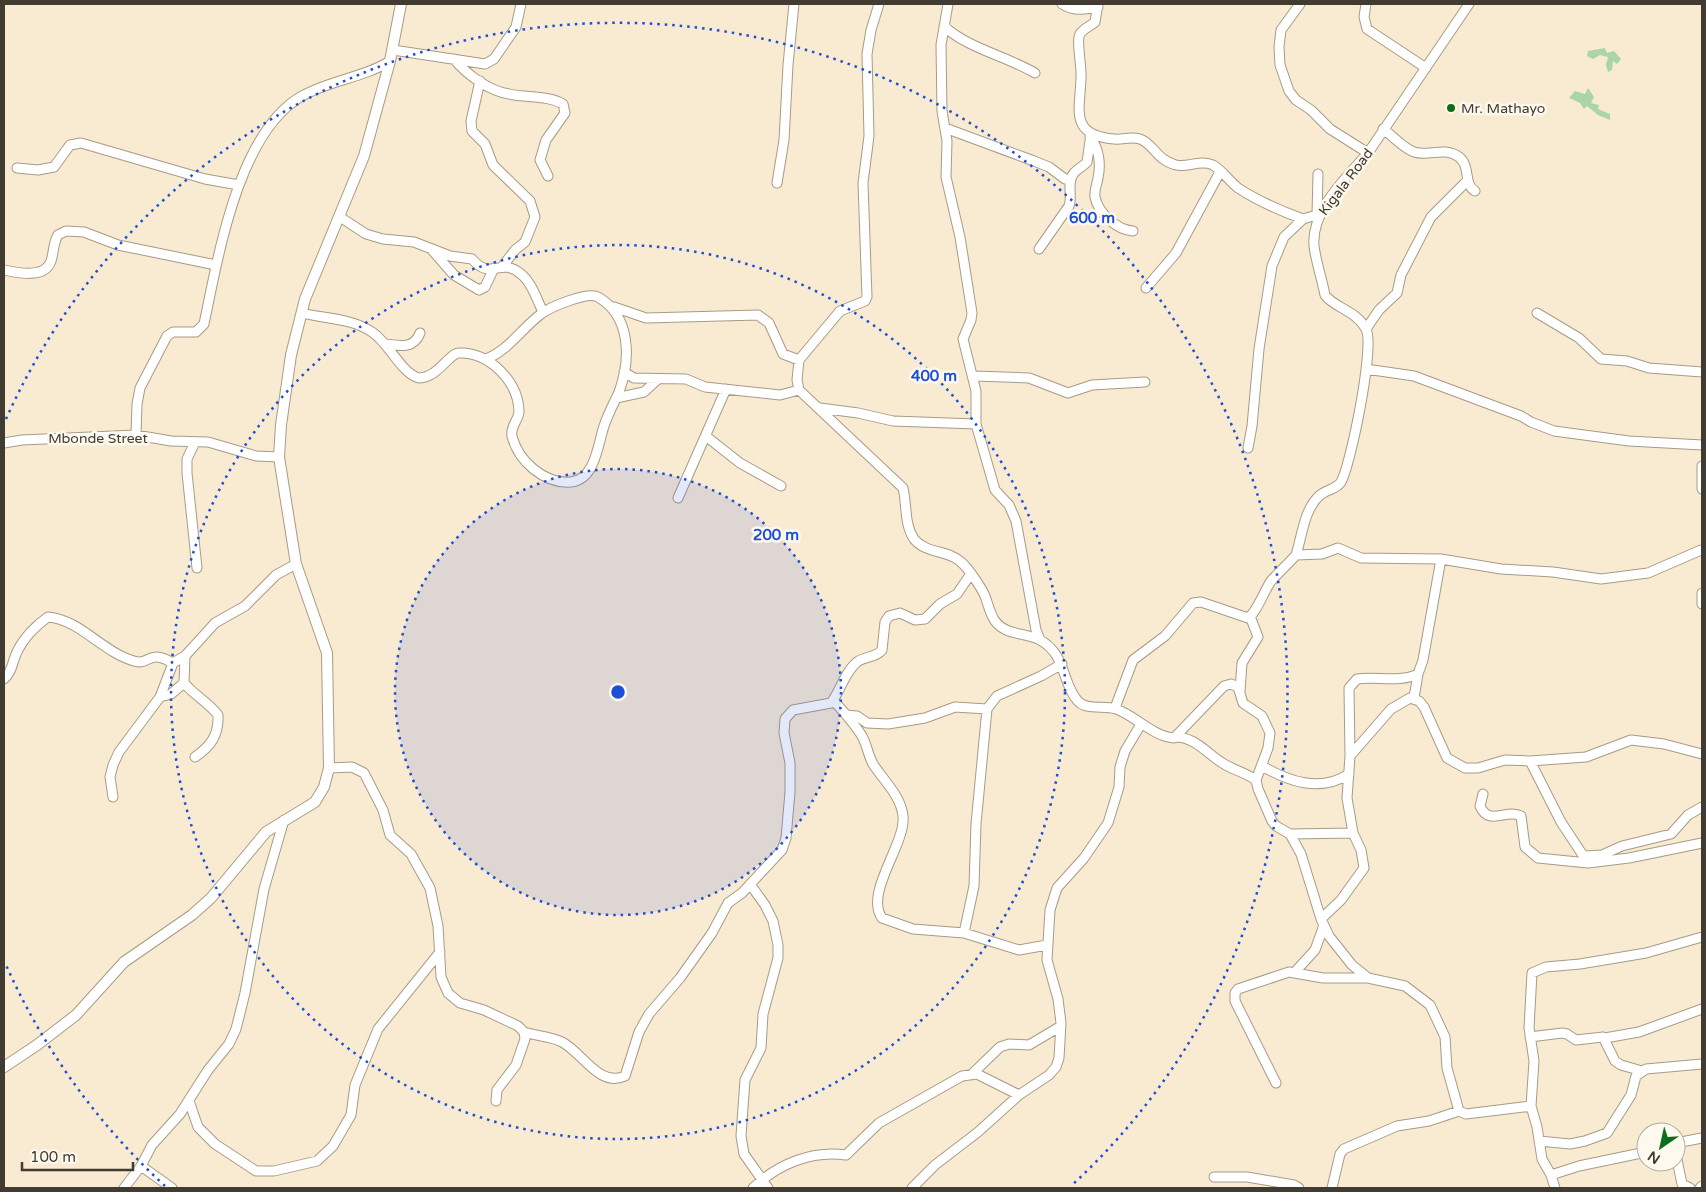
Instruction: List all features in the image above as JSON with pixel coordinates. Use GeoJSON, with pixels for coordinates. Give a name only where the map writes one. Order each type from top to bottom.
{"type":"FeatureCollection","features":[{"type":"Feature","properties":{"kind":"street"},"geometry":{"type":"LineString","coordinates":[[4,1066],[38,1045],[76,1015],[124,962],[192,915],[211,898],[266,832],[314,802],[324,787],[330,768],[327,653],[296,564],[279,457],[286,384],[305,299],[364,156],[393,50],[401,4]]}},
{"type":"Feature","properties":{"kind":"street"},"geometry":{"type":"LineString","coordinates":[[393,50],[485,64],[489,63],[516,27],[521,4]]}},
{"type":"Feature","properties":{"kind":"street"},"geometry":{"type":"LineString","coordinates":[[777,183],[784,140],[788,65],[794,4]]}},
{"type":"Feature","properties":{"kind":"street"},"geometry":{"type":"LineString","coordinates":[[879,4],[871,30],[867,54],[869,136],[863,183],[867,297],[865,301],[848,306],[836,315],[799,360],[797,380],[799,390],[903,488],[906,520],[916,541],[930,550],[961,562],[984,594],[996,622],[1011,632],[1040,640]]}},
{"type":"Feature","properties":{"kind":"street"},"geometry":{"type":"LineString","coordinates":[[948,4],[944,26],[941,68],[942,111],[945,128],[946,177],[960,237],[972,313],[963,340],[974,376],[976,424],[995,490],[1008,505],[1016,521],[1036,630],[1040,640],[1062,664],[1070,690],[1078,702],[1090,706],[1115,708],[1141,724],[1166,736],[1186,738],[1223,764],[1256,780],[1272,821],[1282,831],[1290,834],[1353,833]]}},
{"type":"Feature","properties":{"kind":"street"},"geometry":{"type":"LineString","coordinates":[[1062,4],[1078,10],[1098,5],[1095,22],[1080,34],[1078,44],[1082,66],[1078,114],[1095,143],[1099,167],[1094,194],[1096,201],[1114,225],[1133,231]]}},
{"type":"Feature","properties":{"kind":"street"},"geometry":{"type":"LineString","coordinates":[[1300,4],[1281,30],[1279,47],[1280,65],[1289,91],[1330,129],[1368,153]]}},
{"type":"Feature","properties":{"kind":"street"},"geometry":{"type":"LineString","coordinates":[[1366,4],[1364,16],[1367,29],[1426,68]]}},
{"type":"Feature","properties":{"kind":"street","name":"Kigala Road"},"geometry":{"type":"LineString","coordinates":[[1366,328],[1349,310],[1329,300],[1326,296],[1314,247],[1318,214],[1368,153],[1470,4]]}},
{"type":"Feature","properties":{"kind":"street"},"geometry":{"type":"LineString","coordinates":[[944,26],[958,37],[1018,63],[1035,73]]}},
{"type":"Feature","properties":{"kind":"street"},"geometry":{"type":"LineString","coordinates":[[454,59],[464,71],[508,94],[546,98],[563,104],[565,113],[546,140],[540,160],[548,176]]}},
{"type":"Feature","properties":{"kind":"street"},"geometry":{"type":"LineString","coordinates":[[136,435],[137,404],[140,388],[170,334],[173,332],[196,332],[204,324],[226,223],[239,185],[268,129],[290,105],[317,89],[375,71],[390,61]]}},
{"type":"Feature","properties":{"kind":"street"},"geometry":{"type":"LineString","coordinates":[[431,249],[454,275],[479,290],[485,287],[498,268],[525,242],[535,217],[530,201],[493,165],[485,144],[472,130],[471,121],[480,81]]}},
{"type":"Feature","properties":{"kind":"street"},"geometry":{"type":"LineString","coordinates":[[945,128],[1034,161],[1065,179],[1071,180]]}},
{"type":"Feature","properties":{"kind":"street"},"geometry":{"type":"LineString","coordinates":[[1383,129],[1415,152],[1445,152],[1458,156],[1466,169],[1471,189],[1475,191]]}},
{"type":"Feature","properties":{"kind":"street"},"geometry":{"type":"LineString","coordinates":[[1091,135],[1115,139],[1134,138],[1142,140],[1147,143],[1160,159],[1178,166],[1204,163],[1216,167],[1242,190],[1303,219]]}},
{"type":"Feature","properties":{"kind":"street"},"geometry":{"type":"LineString","coordinates":[[1039,249],[1069,206],[1071,201],[1071,180],[1074,172],[1088,162],[1091,135]]}},
{"type":"Feature","properties":{"kind":"street"},"geometry":{"type":"LineString","coordinates":[[17,168],[38,170],[54,167],[70,145],[81,143],[205,179],[239,185]]}},
{"type":"Feature","properties":{"kind":"street"},"geometry":{"type":"LineString","coordinates":[[1146,288],[1176,253],[1220,172]]}},
{"type":"Feature","properties":{"kind":"street"},"geometry":{"type":"LineString","coordinates":[[1248,448],[1253,417],[1259,349],[1272,266],[1278,246],[1284,237],[1303,219],[1318,214],[1318,174]]}},
{"type":"Feature","properties":{"kind":"street"},"geometry":{"type":"LineString","coordinates":[[1250,616],[1272,581],[1296,555],[1310,506],[1322,493],[1336,488],[1342,478],[1354,434],[1366,369],[1368,338],[1366,328],[1379,310],[1397,292],[1402,275],[1431,217],[1468,180]]}},
{"type":"Feature","properties":{"kind":"street"},"geometry":{"type":"LineString","coordinates":[[340,217],[366,234],[383,239],[414,242],[450,256],[472,259],[481,269],[515,270],[524,277],[543,312]]}},
{"type":"Feature","properties":{"kind":"street"},"geometry":{"type":"LineString","coordinates":[[4,270],[20,274],[34,273],[45,269],[51,261],[56,238],[61,232],[70,231],[87,234],[118,245],[216,265]]}},
{"type":"Feature","properties":{"kind":"street"},"geometry":{"type":"LineString","coordinates":[[486,359],[514,340],[543,312],[586,295],[596,296],[611,306],[639,317],[758,315],[769,323],[783,354],[799,360]]}},
{"type":"Feature","properties":{"kind":"street"},"geometry":{"type":"LineString","coordinates":[[302,313],[355,323],[370,331],[386,344],[407,371],[419,378],[440,370],[455,354],[486,359],[504,375],[514,395],[519,412],[513,425],[512,435],[521,456],[532,467],[557,480],[575,481],[581,478],[590,468],[600,445],[603,427],[616,398],[624,372],[625,334],[618,315],[611,306]]}},
{"type":"Feature","properties":{"kind":"street"},"geometry":{"type":"LineString","coordinates":[[1538,314],[1579,338],[1601,359],[1627,361],[1649,368],[1702,372]]}},
{"type":"Feature","properties":{"kind":"street"},"geometry":{"type":"LineString","coordinates":[[625,334],[639,317]]}},
{"type":"Feature","properties":{"kind":"street"},"geometry":{"type":"LineString","coordinates":[[386,344],[409,345],[414,343],[420,333]]}},
{"type":"Feature","properties":{"kind":"street"},"geometry":{"type":"LineString","coordinates":[[1366,369],[1414,376],[1554,430],[1629,441],[1702,445]]}},
{"type":"Feature","properties":{"kind":"street"},"geometry":{"type":"LineString","coordinates":[[624,372],[634,378],[657,380],[686,379],[705,387],[726,390],[780,395],[799,390]]}},
{"type":"Feature","properties":{"kind":"street"},"geometry":{"type":"LineString","coordinates":[[974,376],[1029,378],[1068,393],[1092,385],[1144,382]]}},
{"type":"Feature","properties":{"kind":"street"},"geometry":{"type":"LineString","coordinates":[[616,398],[644,392],[657,380]]}},
{"type":"Feature","properties":{"kind":"street"},"geometry":{"type":"LineString","coordinates":[[678,498],[707,437],[726,390]]}},
{"type":"Feature","properties":{"kind":"street"},"geometry":{"type":"LineString","coordinates":[[820,408],[858,413],[893,421],[976,424]]}},
{"type":"Feature","properties":{"kind":"street","name":"Mbonde Street"},"geometry":{"type":"LineString","coordinates":[[4,443],[22,440],[136,435],[208,442],[256,456],[279,457]]}},
{"type":"Feature","properties":{"kind":"street"},"geometry":{"type":"LineString","coordinates":[[707,437],[740,463],[781,486]]}},
{"type":"Feature","properties":{"kind":"street"},"geometry":{"type":"LineString","coordinates":[[194,442],[187,459],[187,473],[197,568]]}},
{"type":"Feature","properties":{"kind":"street"},"geometry":{"type":"LineString","coordinates":[[1702,466],[1702,489]]}},
{"type":"Feature","properties":{"kind":"street"},"geometry":{"type":"LineString","coordinates":[[1296,555],[1322,554],[1338,548],[1361,558],[1441,559],[1501,569],[1553,572],[1601,579],[1648,573],[1702,549]]}},
{"type":"Feature","properties":{"kind":"street"},"geometry":{"type":"LineString","coordinates":[[1414,698],[1441,559]]}},
{"type":"Feature","properties":{"kind":"street"},"geometry":{"type":"LineString","coordinates":[[113,797],[110,777],[116,759],[160,697],[174,663],[185,656],[215,623],[245,606],[271,580],[296,564]]}},
{"type":"Feature","properties":{"kind":"street"},"geometry":{"type":"LineString","coordinates":[[330,768],[352,767],[368,778],[383,810],[390,835],[411,854],[430,888],[440,952],[441,977],[454,999],[508,1021],[524,1032],[560,1041],[577,1052],[592,1068],[605,1076],[613,1078],[624,1077],[629,1068],[639,1032],[649,1014],[680,978],[712,933],[728,903],[779,855],[786,838],[790,762],[784,733],[785,718],[793,710],[828,705],[833,700],[852,666],[860,660],[880,654],[885,622],[889,616],[900,613],[915,620],[925,619],[940,604],[957,594],[970,575]]}},
{"type":"Feature","properties":{"kind":"street"},"geometry":{"type":"LineString","coordinates":[[1702,593],[1702,604]]}},
{"type":"Feature","properties":{"kind":"street"},"geometry":{"type":"LineString","coordinates":[[1115,708],[1133,660],[1166,636],[1193,603],[1201,602],[1240,617],[1250,616]]}},
{"type":"Feature","properties":{"kind":"street"},"geometry":{"type":"LineString","coordinates":[[1250,616],[1258,637],[1242,663],[1241,701],[1245,706],[1258,712],[1269,727],[1270,739],[1256,780]]}},
{"type":"Feature","properties":{"kind":"street"},"geometry":{"type":"LineString","coordinates":[[4,679],[11,672],[18,650],[32,631],[48,617],[62,620],[77,627],[134,662],[140,663],[154,656],[174,663]]}},
{"type":"Feature","properties":{"kind":"street"},"geometry":{"type":"LineString","coordinates":[[185,656],[184,683],[194,694],[214,709],[218,715],[214,738],[205,750],[195,757]]}},
{"type":"Feature","properties":{"kind":"street"},"geometry":{"type":"LineString","coordinates":[[964,932],[974,886],[976,824],[987,709],[997,696],[1062,664]]}},
{"type":"Feature","properties":{"kind":"street"},"geometry":{"type":"LineString","coordinates":[[1294,973],[1316,950],[1323,922],[1364,868],[1361,850],[1353,833],[1347,798],[1350,756],[1348,692],[1351,685],[1357,679],[1369,677],[1408,679],[1418,674]]}},
{"type":"Feature","properties":{"kind":"street"},"geometry":{"type":"LineString","coordinates":[[160,697],[171,694],[184,683]]}},
{"type":"Feature","properties":{"kind":"street"},"geometry":{"type":"LineString","coordinates":[[1176,737],[1224,686],[1236,686],[1240,691]]}},
{"type":"Feature","properties":{"kind":"street"},"geometry":{"type":"LineString","coordinates":[[1350,756],[1391,709],[1406,699],[1414,698],[1424,707],[1447,758],[1454,764],[1472,769],[1497,761],[1530,761],[1586,756],[1631,740],[1664,744],[1702,754]]}},
{"type":"Feature","properties":{"kind":"street"},"geometry":{"type":"LineString","coordinates":[[833,700],[858,730],[873,763],[896,797],[903,818],[902,830],[882,885],[878,904],[880,915],[884,920],[903,927],[964,932],[1019,950],[1047,945]]}},
{"type":"Feature","properties":{"kind":"street"},"geometry":{"type":"LineString","coordinates":[[846,715],[857,716],[867,723],[888,724],[925,718],[955,708],[987,709]]}},
{"type":"Feature","properties":{"kind":"street"},"geometry":{"type":"LineString","coordinates":[[912,1188],[935,1165],[978,1132],[1019,1095],[1037,1084],[1056,1067],[1059,1058],[1061,1026],[1058,1000],[1049,970],[1047,945],[1050,910],[1063,880],[1084,858],[1108,822],[1119,787],[1120,767],[1125,751],[1141,724]]}},
{"type":"Feature","properties":{"kind":"street"},"geometry":{"type":"LineString","coordinates":[[1530,761],[1561,822],[1586,860]]}},
{"type":"Feature","properties":{"kind":"street"},"geometry":{"type":"LineString","coordinates":[[1262,766],[1280,777],[1309,784],[1331,782],[1348,774]]}},
{"type":"Feature","properties":{"kind":"street"},"geometry":{"type":"LineString","coordinates":[[1483,794],[1480,806],[1485,814],[1492,817],[1513,814],[1521,816],[1523,843],[1533,856],[1586,860],[1629,858],[1702,843]]}},
{"type":"Feature","properties":{"kind":"street"},"geometry":{"type":"LineString","coordinates":[[1586,860],[1622,846],[1671,834],[1688,814],[1702,807]]}},
{"type":"Feature","properties":{"kind":"street"},"geometry":{"type":"LineString","coordinates":[[124,1188],[152,1145],[180,1114],[208,1070],[229,1044],[236,1029],[245,992],[264,889],[284,820]]}},
{"type":"Feature","properties":{"kind":"street"},"geometry":{"type":"LineString","coordinates":[[1290,834],[1301,854],[1323,922],[1342,954],[1368,978]]}},
{"type":"Feature","properties":{"kind":"street"},"geometry":{"type":"LineString","coordinates":[[750,884],[765,905],[774,927],[778,945],[778,958],[763,1014],[761,1048],[746,1075],[742,1125],[744,1154],[768,1188]]}},
{"type":"Feature","properties":{"kind":"street"},"geometry":{"type":"LineString","coordinates":[[1555,1188],[1551,1175],[1542,1160],[1531,1106],[1534,1061],[1530,1037],[1530,977],[1535,970],[1546,967],[1580,964],[1646,953],[1702,937]]}},
{"type":"Feature","properties":{"kind":"street"},"geometry":{"type":"LineString","coordinates":[[189,1101],[198,1127],[216,1144],[256,1171],[283,1169],[317,1161],[333,1146],[352,1115],[355,1085],[378,1029],[440,952]]}},
{"type":"Feature","properties":{"kind":"street"},"geometry":{"type":"LineString","coordinates":[[1276,1083],[1234,997],[1238,990],[1279,974],[1294,973],[1323,978],[1368,978],[1405,986],[1430,1005],[1445,1037],[1447,1068],[1459,1111]]}},
{"type":"Feature","properties":{"kind":"street"},"geometry":{"type":"LineString","coordinates":[[1530,1037],[1562,1033],[1576,1040],[1600,1036],[1605,1038],[1639,1032],[1702,1009]]}},
{"type":"Feature","properties":{"kind":"street"},"geometry":{"type":"LineString","coordinates":[[753,1188],[762,1180],[803,1157],[832,1153],[846,1155],[879,1123],[962,1076],[973,1073],[1000,1047],[1009,1044],[1029,1045],[1061,1026]]}},
{"type":"Feature","properties":{"kind":"street"},"geometry":{"type":"LineString","coordinates":[[496,1101],[497,1090],[516,1065],[525,1039],[524,1032]]}},
{"type":"Feature","properties":{"kind":"street"},"geometry":{"type":"LineString","coordinates":[[1605,1038],[1615,1061],[1642,1071],[1702,1064]]}},
{"type":"Feature","properties":{"kind":"street"},"geometry":{"type":"LineString","coordinates":[[1539,1141],[1570,1144],[1607,1133],[1627,1103],[1634,1081],[1642,1071]]}},
{"type":"Feature","properties":{"kind":"street"},"geometry":{"type":"LineString","coordinates":[[973,1073],[1019,1095]]}},
{"type":"Feature","properties":{"kind":"street"},"geometry":{"type":"LineString","coordinates":[[1332,1188],[1340,1154],[1344,1149],[1397,1126],[1429,1121],[1459,1111],[1466,1114],[1531,1106]]}},
{"type":"Feature","properties":{"kind":"street"},"geometry":{"type":"LineString","coordinates":[[1686,1141],[1702,1138]]}},
{"type":"Feature","properties":{"kind":"street"},"geometry":{"type":"LineString","coordinates":[[1551,1175],[1579,1166],[1636,1154]]}},
{"type":"Feature","properties":{"kind":"street"},"geometry":{"type":"LineString","coordinates":[[140,1166],[172,1188]]}},
{"type":"Feature","properties":{"kind":"street"},"geometry":{"type":"LineString","coordinates":[[1680,1172],[1682,1184],[1690,1188]]}},
{"type":"Feature","properties":{"kind":"street"},"geometry":{"type":"LineString","coordinates":[[1214,1177],[1248,1177],[1294,1185],[1299,1188]]}},
{"type":"Feature","properties":{"kind":"green space"},"geometry":{"type":"Polygon","coordinates":[[[1605,48],[1607,53],[1614,51],[1621,59],[1617,64],[1613,61],[1612,70],[1608,72],[1606,65],[1608,57],[1600,55],[1593,59],[1587,56],[1588,51],[1605,48]]]}},
{"type":"Feature","properties":{"kind":"green space"},"geometry":{"type":"Polygon","coordinates":[[[1588,88],[1594,97],[1591,103],[1599,105],[1598,109],[1610,114],[1610,120],[1598,115],[1587,106],[1584,109],[1580,103],[1569,98],[1575,91],[1585,94],[1588,88]]]}},
{"type":"Feature","properties":{"kind":"place","name":"Mr. Mathayo"},"geometry":{"type":"Point","coordinates":[1451,108]}}]}
